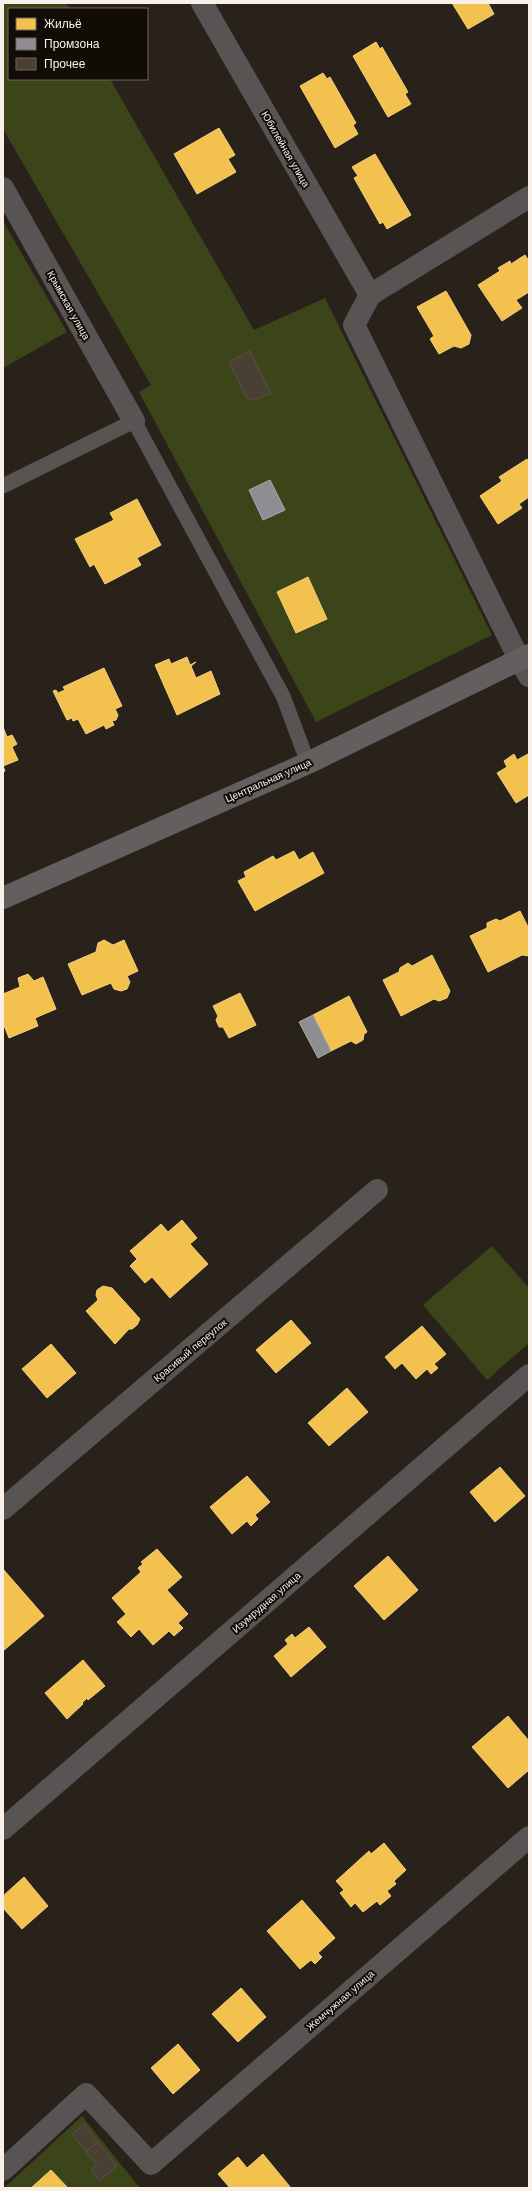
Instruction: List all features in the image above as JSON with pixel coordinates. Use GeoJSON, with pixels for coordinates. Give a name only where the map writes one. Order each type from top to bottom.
{"type":"FeatureCollection","features":[{"type":"Feature","properties":{"kind":"main road","name":"Центральная улица"},"geometry":{"type":"LineString","coordinates":[[3,898],[308,763],[526,664]]}},
{"type":"Feature","properties":{"kind":"street","name":"Юбилейная улица"},"geometry":{"type":"LineString","coordinates":[[202,3],[370,295]]}},
{"type":"Feature","properties":{"kind":"street","name":"Крымская улица"},"geometry":{"type":"LineString","coordinates":[[3,188],[134,421]]}},
{"type":"Feature","properties":{"kind":"street"},"geometry":{"type":"LineString","coordinates":[[526,664],[354,325],[370,295],[529,197]]}},
{"type":"Feature","properties":{"kind":"street","name":"Красивый переулок"},"geometry":{"type":"LineString","coordinates":[[3,1509],[377,1190]]}},
{"type":"Feature","properties":{"kind":"street","name":"Изумрудная улица"},"geometry":{"type":"LineString","coordinates":[[3,1829],[529,1374]]}},
{"type":"Feature","properties":{"kind":"street","name":"Жемчужная улица"},"geometry":{"type":"LineString","coordinates":[[3,2170],[86,2094],[150,2164],[529,1837]]}},
{"type":"Feature","properties":{"kind":"lane"},"geometry":{"type":"LineString","coordinates":[[3,486],[134,421],[283,696],[308,763]]}},
{"type":"Feature","properties":{"kind":"green space"},"geometry":{"type":"Polygon","coordinates":[[[3,3],[66,3],[69,8],[8,8],[8,80],[111,80],[254,330],[325,298],[492,635],[316,722],[139,392],[151,385],[3,129],[3,3]]]}},
{"type":"Feature","properties":{"kind":"green space"},"geometry":{"type":"Polygon","coordinates":[[[3,221],[67,332],[3,368],[3,221]]]}},
{"type":"Feature","properties":{"kind":"green space"},"geometry":{"type":"Polygon","coordinates":[[[492,1246],[529,1288],[529,1343],[487,1380],[423,1305],[492,1246]]]}},
{"type":"Feature","properties":{"kind":"green space"},"geometry":{"type":"Polygon","coordinates":[[[82,2116],[140,2188],[4,2188],[82,2116]]]}},
{"type":"Feature","properties":{"kind":"building: Жильё"},"geometry":{"type":"Polygon","coordinates":[[[452,3],[488,3],[494,14],[468,29],[452,3]]]}},
{"type":"Feature","properties":{"kind":"building: Жильё"},"geometry":{"type":"Polygon","coordinates":[[[376,42],[380,49],[382,47],[408,92],[405,94],[411,104],[388,117],[353,56],[376,42]]]}},
{"type":"Feature","properties":{"kind":"building: Жильё"},"geometry":{"type":"Polygon","coordinates":[[[323,73],[327,79],[330,77],[356,123],[353,125],[358,134],[335,148],[300,86],[323,73]]]}},
{"type":"Feature","properties":{"kind":"building: Жильё"},"geometry":{"type":"Polygon","coordinates":[[[219,128],[235,155],[228,159],[236,172],[197,194],[174,154],[219,128]]]}},
{"type":"Feature","properties":{"kind":"building: Жильё"},"geometry":{"type":"Polygon","coordinates":[[[375,154],[411,215],[387,229],[383,222],[380,224],[354,178],[358,176],[352,167],[375,154]]]}},
{"type":"Feature","properties":{"kind":"building: Жильё"},"geometry":{"type":"Polygon","coordinates":[[[525,255],[529,261],[529,292],[516,300],[522,308],[502,321],[478,285],[500,271],[498,268],[510,261],[511,264],[525,255]]]}},
{"type":"Feature","properties":{"kind":"building: Жильё"},"geometry":{"type":"Polygon","coordinates":[[[446,291],[471,335],[469,344],[461,348],[454,346],[439,354],[430,339],[434,336],[417,307],[446,291]]]}},
{"type":"Feature","properties":{"kind":"building: Жильё"},"geometry":{"type":"Polygon","coordinates":[[[527,459],[529,463],[529,497],[519,504],[522,508],[498,524],[480,496],[502,481],[499,477],[527,459]]]}},
{"type":"Feature","properties":{"kind":"building: Жильё"},"geometry":{"type":"Polygon","coordinates":[[[137,499],[161,545],[137,558],[141,565],[105,584],[94,564],[90,567],[75,539],[114,520],[110,513],[137,499]]]}},
{"type":"Feature","properties":{"kind":"building: Жильё"},"geometry":{"type":"Polygon","coordinates":[[[308,577],[327,619],[296,633],[277,592],[308,577]]]}},
{"type":"Feature","properties":{"kind":"building: Жильё"},"geometry":{"type":"Polygon","coordinates":[[[187,657],[190,665],[196,662],[191,666],[196,678],[211,671],[220,694],[177,715],[155,665],[169,659],[171,664],[187,657]]]}},
{"type":"Feature","properties":{"kind":"building: Жильё"},"geometry":{"type":"Polygon","coordinates":[[[104,668],[122,706],[115,709],[118,715],[116,720],[112,721],[114,725],[106,729],[104,725],[86,734],[78,719],[73,721],[72,718],[67,720],[53,691],[56,690],[58,693],[65,690],[63,687],[104,668]]]}},
{"type":"Feature","properties":{"kind":"building: Жильё"},"geometry":{"type":"Polygon","coordinates":[[[3,727],[7,737],[12,735],[17,744],[12,747],[18,760],[3,766],[3,727]]]}},
{"type":"Feature","properties":{"kind":"building: Жильё"},"geometry":{"type":"Polygon","coordinates":[[[514,754],[517,760],[528,754],[529,756],[529,795],[516,803],[497,773],[507,767],[504,761],[514,754]]]}},
{"type":"Feature","properties":{"kind":"building: Жильё"},"geometry":{"type":"Polygon","coordinates":[[[294,851],[299,860],[313,852],[324,873],[255,911],[238,881],[246,877],[244,872],[273,856],[276,860],[294,851]]]}},
{"type":"Feature","properties":{"kind":"building: Жильё"},"geometry":{"type":"Polygon","coordinates":[[[520,911],[529,929],[529,956],[522,955],[488,972],[470,936],[487,928],[487,923],[496,919],[500,921],[520,911]]]}},
{"type":"Feature","properties":{"kind":"building: Жильё"},"geometry":{"type":"Polygon","coordinates":[[[104,940],[113,945],[124,940],[138,971],[127,976],[130,982],[127,989],[121,991],[114,989],[111,983],[82,995],[68,964],[96,952],[98,943],[104,940]]]}},
{"type":"Feature","properties":{"kind":"building: Жильё"},"geometry":{"type":"Polygon","coordinates":[[[432,955],[450,991],[447,998],[439,1001],[434,999],[401,1016],[383,980],[399,972],[400,968],[408,963],[412,966],[432,955]]]}},
{"type":"Feature","properties":{"kind":"building: Жильё"},"geometry":{"type":"Polygon","coordinates":[[[28,974],[34,981],[43,977],[56,1009],[35,1018],[38,1026],[9,1038],[3,1023],[3,994],[20,987],[18,978],[28,974]]]}},
{"type":"Feature","properties":{"kind":"building: Жильё"},"geometry":{"type":"Polygon","coordinates":[[[240,993],[256,1025],[229,1038],[223,1027],[219,1027],[216,1020],[218,1016],[213,1006],[240,993]]]}},
{"type":"Feature","properties":{"kind":"building: Жильё"},"geometry":{"type":"Polygon","coordinates":[[[349,996],[367,1032],[364,1034],[363,1040],[356,1044],[351,1041],[331,1051],[313,1015],[349,996]]]}},
{"type":"Feature","properties":{"kind":"building: Жильё"},"geometry":{"type":"Polygon","coordinates":[[[182,1220],[197,1238],[190,1244],[208,1264],[170,1298],[152,1277],[145,1283],[130,1266],[137,1259],[130,1251],[161,1224],[168,1232],[182,1220]]]}},
{"type":"Feature","properties":{"kind":"building: Жильё"},"geometry":{"type":"Polygon","coordinates":[[[103,1286],[112,1288],[140,1319],[137,1325],[132,1329],[129,1329],[115,1344],[86,1311],[98,1300],[96,1295],[97,1290],[103,1286]]]}},
{"type":"Feature","properties":{"kind":"building: Жильё"},"geometry":{"type":"Polygon","coordinates":[[[291,1320],[311,1343],[276,1373],[256,1350],[291,1320]]]}},
{"type":"Feature","properties":{"kind":"building: Жильё"},"geometry":{"type":"Polygon","coordinates":[[[422,1326],[446,1354],[434,1364],[438,1368],[431,1374],[427,1369],[416,1379],[402,1363],[395,1369],[385,1357],[422,1326]]]}},
{"type":"Feature","properties":{"kind":"building: Жильё"},"geometry":{"type":"Polygon","coordinates":[[[51,1344],[76,1373],[47,1398],[22,1369],[51,1344]]]}},
{"type":"Feature","properties":{"kind":"building: Жильё"},"geometry":{"type":"Polygon","coordinates":[[[347,1388],[368,1412],[329,1446],[308,1423],[347,1388]]]}},
{"type":"Feature","properties":{"kind":"building: Жильё"},"geometry":{"type":"Polygon","coordinates":[[[500,1467],[525,1496],[495,1522],[470,1492],[500,1467]]]}},
{"type":"Feature","properties":{"kind":"building: Жильё"},"geometry":{"type":"Polygon","coordinates":[[[247,1476],[270,1502],[255,1515],[258,1519],[251,1526],[247,1521],[232,1534],[210,1507],[247,1476]]]}},
{"type":"Feature","properties":{"kind":"building: Жильё"},"geometry":{"type":"Polygon","coordinates":[[[157,1549],[182,1577],[167,1590],[188,1614],[178,1623],[183,1628],[174,1636],[169,1631],[153,1645],[139,1629],[131,1637],[117,1622],[126,1614],[112,1598],[141,1572],[138,1568],[143,1564],[141,1562],[157,1549]]]}},
{"type":"Feature","properties":{"kind":"building: Жильё"},"geometry":{"type":"Polygon","coordinates":[[[388,1556],[418,1590],[384,1620],[354,1586],[388,1556]]]}},
{"type":"Feature","properties":{"kind":"building: Жильё"},"geometry":{"type":"Polygon","coordinates":[[[3,1569],[44,1616],[3,1651],[3,1569]]]}},
{"type":"Feature","properties":{"kind":"building: Жильё"},"geometry":{"type":"Polygon","coordinates":[[[309,1627],[326,1647],[291,1677],[274,1656],[288,1644],[285,1640],[292,1634],[295,1638],[309,1627]]]}},
{"type":"Feature","properties":{"kind":"building: Жильё"},"geometry":{"type":"Polygon","coordinates":[[[83,1660],[105,1686],[88,1700],[87,1698],[82,1703],[83,1704],[67,1719],[45,1693],[83,1660]]]}},
{"type":"Feature","properties":{"kind":"building: Жильё"},"geometry":{"type":"Polygon","coordinates":[[[508,1716],[529,1741],[529,1770],[508,1788],[472,1747],[508,1716]]]}},
{"type":"Feature","properties":{"kind":"building: Жильё"},"geometry":{"type":"Polygon","coordinates":[[[384,1843],[406,1870],[394,1881],[396,1884],[387,1891],[391,1896],[380,1905],[377,1901],[363,1912],[355,1903],[351,1907],[340,1893],[344,1890],[336,1881],[369,1851],[371,1854],[384,1843]]]}},
{"type":"Feature","properties":{"kind":"building: Жильё"},"geometry":{"type":"Polygon","coordinates":[[[24,1877],[48,1906],[22,1929],[3,1908],[3,1896],[24,1877]]]}},
{"type":"Feature","properties":{"kind":"building: Жильё"},"geometry":{"type":"Polygon","coordinates":[[[302,1900],[335,1938],[318,1953],[322,1957],[315,1964],[311,1960],[300,1969],[267,1931],[302,1900]]]}},
{"type":"Feature","properties":{"kind":"building: Жильё"},"geometry":{"type":"Polygon","coordinates":[[[241,1988],[266,2017],[238,2042],[212,2014],[241,1988]]]}},
{"type":"Feature","properties":{"kind":"building: Жильё"},"geometry":{"type":"Polygon","coordinates":[[[178,2044],[200,2070],[173,2094],[151,2068],[178,2044]]]}},
{"type":"Feature","properties":{"kind":"building: Жильё"},"geometry":{"type":"Polygon","coordinates":[[[263,2154],[291,2188],[230,2188],[218,2174],[238,2157],[247,2168],[263,2154]]]}},
{"type":"Feature","properties":{"kind":"building: Жильё"},"geometry":{"type":"Polygon","coordinates":[[[51,2170],[68,2188],[31,2188],[51,2170]]]}},
{"type":"Feature","properties":{"kind":"building: Промзона"},"geometry":{"type":"Polygon","coordinates":[[[270,480],[285,510],[263,520],[249,490],[270,480]]]}},
{"type":"Feature","properties":{"kind":"building: Промзона"},"geometry":{"type":"Polygon","coordinates":[[[313,1015],[331,1051],[318,1058],[299,1022],[313,1015]]]}},
{"type":"Feature","properties":{"kind":"building: Прочее"},"geometry":{"type":"Polygon","coordinates":[[[250,351],[271,393],[255,400],[247,398],[229,362],[250,351]]]}},
{"type":"Feature","properties":{"kind":"building: Прочее"},"geometry":{"type":"Polygon","coordinates":[[[84,2124],[98,2142],[86,2152],[72,2134],[84,2124]]]}},
{"type":"Feature","properties":{"kind":"building: Прочее"},"geometry":{"type":"Polygon","coordinates":[[[98,2142],[117,2166],[99,2181],[91,2170],[97,2165],[86,2152],[98,2142]]]}}]}
